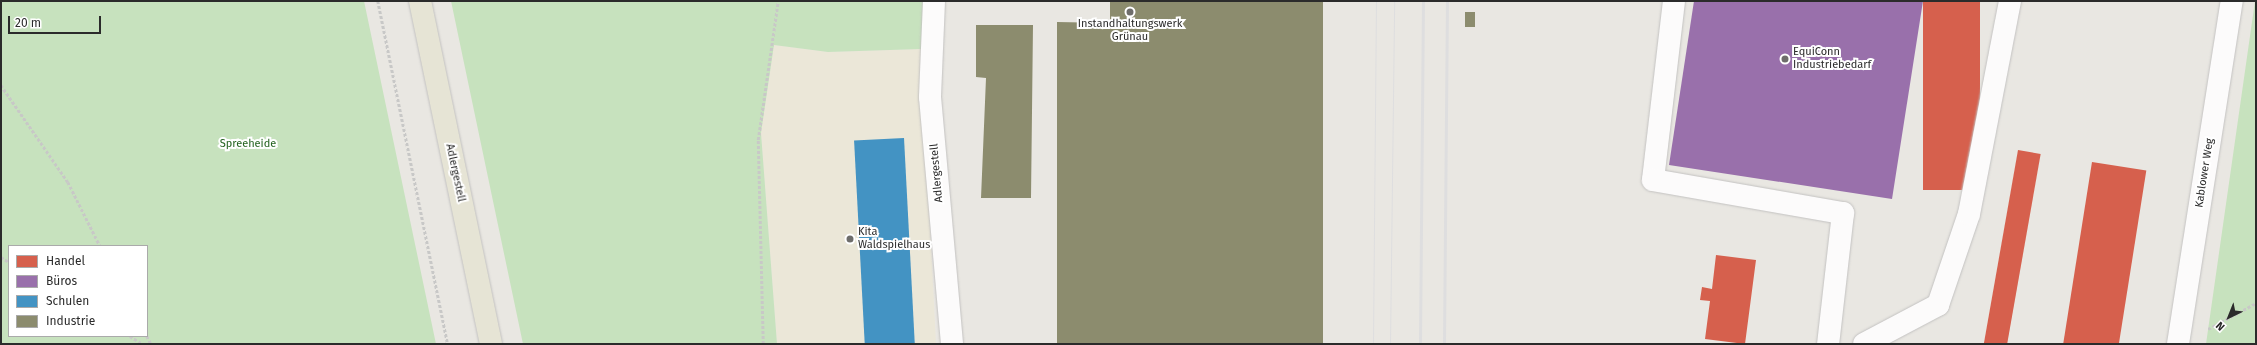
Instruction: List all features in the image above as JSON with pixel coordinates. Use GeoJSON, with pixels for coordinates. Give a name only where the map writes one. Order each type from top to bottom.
{"type":"FeatureCollection","features":[{"type":"Feature","properties":{"kind":"main road","name":"Adlergestell"},"geometry":{"type":"LineString","coordinates":[[420,1],[491,344]]}},
{"type":"Feature","properties":{"kind":"street","name":"Adlergestell"},"geometry":{"type":"LineString","coordinates":[[934,1],[930,97],[952,344]]}},
{"type":"Feature","properties":{"kind":"street"},"geometry":{"type":"LineString","coordinates":[[1674,1],[1653,180],[1843,213],[1828,344]]}},
{"type":"Feature","properties":{"kind":"street"},"geometry":{"type":"LineString","coordinates":[[1864,344],[1938,305],[1970,214],[2010,1]]}},
{"type":"Feature","properties":{"kind":"street","name":"Kablower Weg"},"geometry":{"type":"LineString","coordinates":[[2178,344],[2232,1]]}},
{"type":"Feature","properties":{"kind":"path"},"geometry":{"type":"LineString","coordinates":[[378,1],[448,344]]}},
{"type":"Feature","properties":{"kind":"path"},"geometry":{"type":"LineString","coordinates":[[762,344],[758,140],[778,1]]}},
{"type":"Feature","properties":{"kind":"path"},"geometry":{"type":"LineString","coordinates":[[1,85],[68,182],[100,245]]}},
{"type":"Feature","properties":{"kind":"path"},"geometry":{"type":"LineString","coordinates":[[2202,333],[2256,303]]}},
{"type":"Feature","properties":{"kind":"path"},"geometry":{"type":"LineString","coordinates":[[132,337],[143,344]]}},
{"type":"Feature","properties":{"kind":"shaded area","name":"Kita Waldspielhaus"},"geometry":{"type":"Polygon","coordinates":[[[774,45],[828,52],[921,49],[936,344],[777,344],[761,133],[774,45]]]}},
{"type":"Feature","properties":{"kind":"green space","name":"Spreeheide"},"geometry":{"type":"Polygon","coordinates":[[[1,1],[364,1],[436,344],[1,344],[1,1]]]}},
{"type":"Feature","properties":{"kind":"green space"},"geometry":{"type":"Polygon","coordinates":[[[451,1],[926,1],[921,49],[828,52],[774,45],[761,133],[777,344],[523,344],[451,1]]]}},
{"type":"Feature","properties":{"kind":"green space"},"geometry":{"type":"Polygon","coordinates":[[[2255,1],[2256,344],[2206,344],[2255,1]]]}},
{"type":"Feature","properties":{"kind":"building: Handel"},"geometry":{"type":"Polygon","coordinates":[[[1923,1],[1980,1],[1980,190],[1923,190],[1923,1]]]}},
{"type":"Feature","properties":{"kind":"building: Handel"},"geometry":{"type":"Polygon","coordinates":[[[2018,150],[2041,154],[2007,344],[1984,343],[2018,150]]]}},
{"type":"Feature","properties":{"kind":"building: Handel"},"geometry":{"type":"Polygon","coordinates":[[[2092,162],[2146,171],[2119,344],[2063,344],[2092,162]]]}},
{"type":"Feature","properties":{"kind":"building: Handel"},"geometry":{"type":"Polygon","coordinates":[[[1716,255],[1756,260],[1745,344],[1705,339],[1710,301],[1700,300],[1702,287],[1712,289],[1716,255]]]}},
{"type":"Feature","properties":{"kind":"building: Büros"},"geometry":{"type":"Polygon","coordinates":[[[1694,1],[1923,1],[1892,199],[1669,165],[1694,1]]]}},
{"type":"Feature","properties":{"kind":"building: Schulen"},"geometry":{"type":"Polygon","coordinates":[[[904,138],[915,344],[865,344],[854,141],[904,138]]]}},
{"type":"Feature","properties":{"kind":"building: Industrie"},"geometry":{"type":"Polygon","coordinates":[[[1110,1],[1323,1],[1323,344],[1057,344],[1057,22],[1110,23],[1110,1]]]}},
{"type":"Feature","properties":{"kind":"building: Industrie"},"geometry":{"type":"Polygon","coordinates":[[[1465,12],[1475,12],[1475,27],[1465,27],[1465,12]]]}},
{"type":"Feature","properties":{"kind":"building: Industrie"},"geometry":{"type":"Polygon","coordinates":[[[976,25],[1033,25],[1031,198],[981,198],[986,78],[976,77],[976,25]]]}},
{"type":"Feature","properties":{"kind":"tram line"},"geometry":{"type":"LineString","coordinates":[[1373,344],[1376,1]]}},
{"type":"Feature","properties":{"kind":"tram line"},"geometry":{"type":"LineString","coordinates":[[1390,344],[1394,1]]}},
{"type":"Feature","properties":{"kind":"railway"},"geometry":{"type":"LineString","coordinates":[[1420,344],[1423,1]]}},
{"type":"Feature","properties":{"kind":"railway"},"geometry":{"type":"LineString","coordinates":[[1444,344],[1447,1]]}},
{"type":"Feature","properties":{"kind":"place","name":"Instandhaltungswerk Grünau"},"geometry":{"type":"Point","coordinates":[1130,12]}},
{"type":"Feature","properties":{"kind":"place","name":"EquiConn Industriebedarf"},"geometry":{"type":"Point","coordinates":[1785,59]}},
{"type":"Feature","properties":{"kind":"place","name":"Kita Waldspielhaus"},"geometry":{"type":"Point","coordinates":[850,239]}}]}
